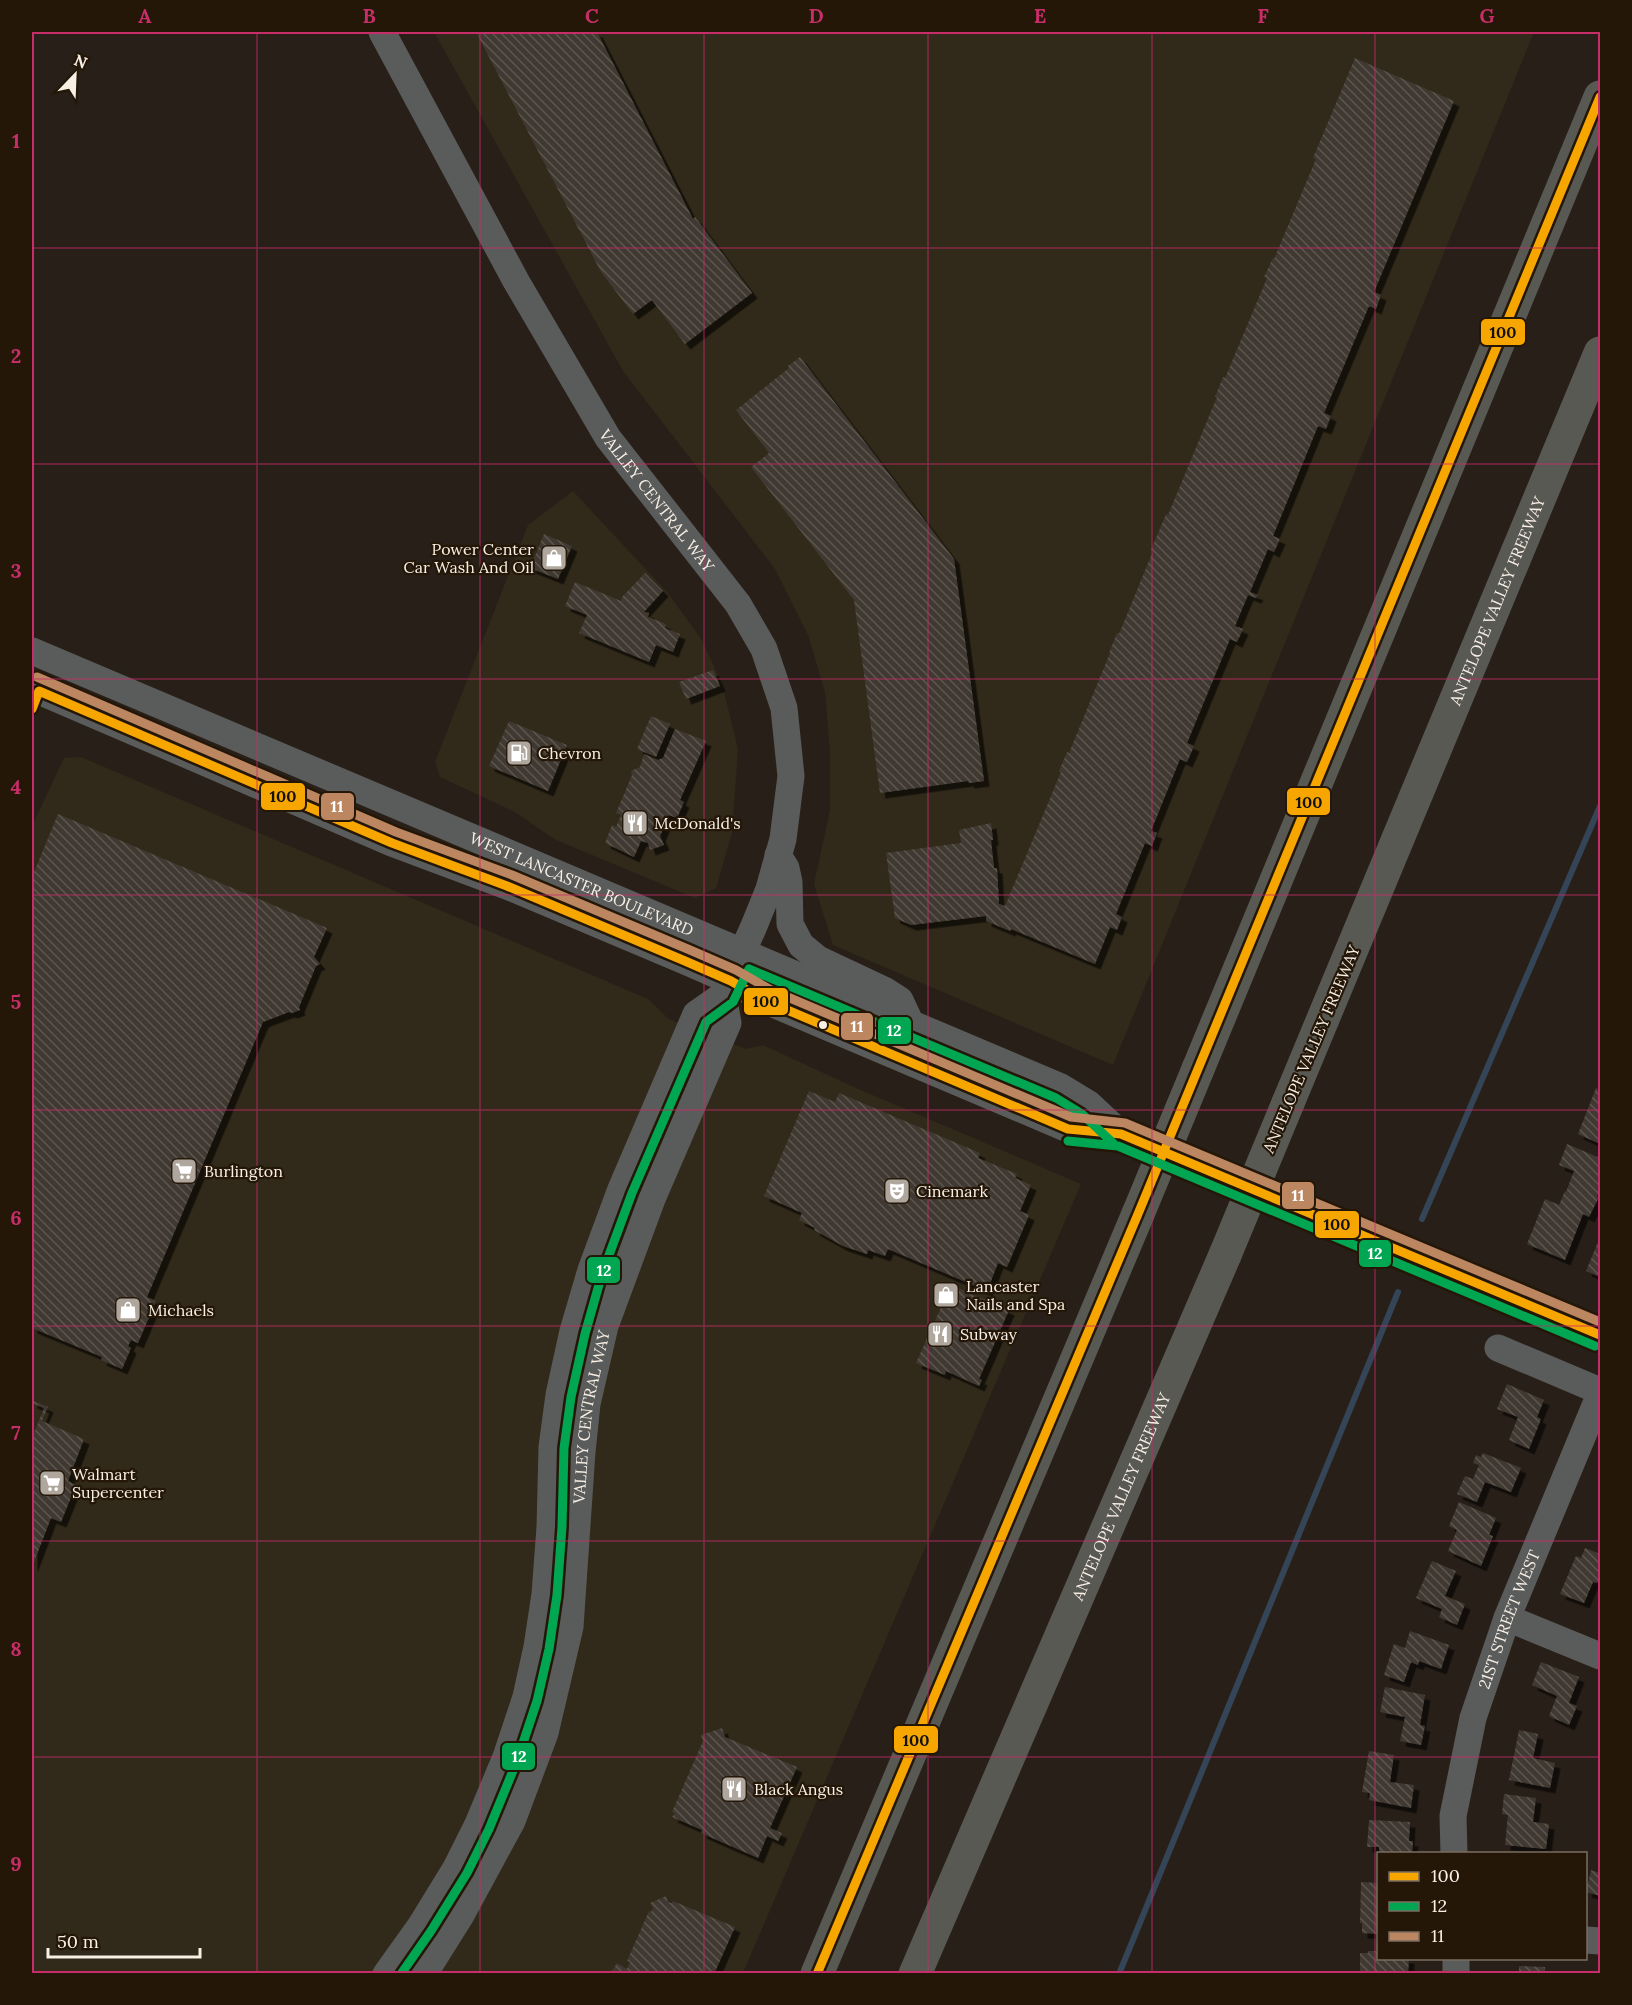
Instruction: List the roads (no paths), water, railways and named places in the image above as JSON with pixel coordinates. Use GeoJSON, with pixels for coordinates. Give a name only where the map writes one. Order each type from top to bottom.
{"type":"FeatureCollection","features":[{"type":"Feature","properties":{"kind":"highway"},"geometry":{"type":"LineString","coordinates":[[817,1974],[1138,1214],[1600,97]]}},
{"type":"Feature","properties":{"kind":"highway","name":"ANTELOPE VALLEY FREEWAY"},"geometry":{"type":"LineString","coordinates":[[915,1974],[1225,1255],[1600,353]]}},
{"type":"Feature","properties":{"kind":"street","name":"VALLEY CENTRAL WAY"},"geometry":{"type":"LineString","coordinates":[[382,32],[516,281],[608,438],[738,604],[764,649],[784,708],[791,776],[783,839],[769,889],[744,953],[727,988],[696,1014],[621,1189],[591,1270],[573,1331],[559,1395],[552,1447],[550,1527],[543,1609],[526,1697],[506,1757],[478,1824],[456,1868],[390,1971]]}},
{"type":"Feature","properties":{"kind":"street"},"geometry":{"type":"LineString","coordinates":[[34,696],[42,655]]}},
{"type":"Feature","properties":{"kind":"street","name":"WEST LANCASTER BOULEVARD"},"geometry":{"type":"LineString","coordinates":[[42,655],[1061,1087],[1089,1104],[1121,1134]]}},
{"type":"Feature","properties":{"kind":"street","name":"WEST LANCASTER BOULEVARD"},"geometry":{"type":"LineString","coordinates":[[34,696],[392,843],[507,886],[727,988],[766,1001],[1068,1129],[1121,1134],[1600,1335]]}},
{"type":"Feature","properties":{"kind":"street"},"geometry":{"type":"LineString","coordinates":[[778,855],[786,868],[789,882],[790,924],[801,945],[818,959],[900,1000],[911,1024]]}},
{"type":"Feature","properties":{"kind":"street","name":"VALLEY CENTRAL WAY"},"geometry":{"type":"LineString","coordinates":[[424,1974],[461,1915],[512,1821],[545,1733],[570,1627],[587,1404],[605,1326],[652,1199],[728,1023],[727,988]]}},
{"type":"Feature","properties":{"kind":"street"},"geometry":{"type":"LineString","coordinates":[[1498,1348],[1600,1393]]}},
{"type":"Feature","properties":{"kind":"street","name":"21ST STREET WEST"},"geometry":{"type":"LineString","coordinates":[[1454,1852],[1453,1816],[1473,1718],[1507,1618],[1600,1393]]}},
{"type":"Feature","properties":{"kind":"street"},"geometry":{"type":"LineString","coordinates":[[533,1768],[522,1749],[544,1662],[549,1629],[543,1609]]}},
{"type":"Feature","properties":{"kind":"street"},"geometry":{"type":"LineString","coordinates":[[1507,1618],[1600,1656]]}},
{"type":"Feature","properties":{"kind":"street"},"geometry":{"type":"LineString","coordinates":[[461,1915],[464,1888],[503,1810],[511,1786],[511,1773],[506,1757]]}},
{"type":"Feature","properties":{"kind":"waterway"},"geometry":{"type":"LineString","coordinates":[[1422,1219],[1600,806]]}},
{"type":"Feature","properties":{"kind":"waterway"},"geometry":{"type":"LineString","coordinates":[[1119,1974],[1398,1292]]}},
{"type":"Feature","properties":{"kind":"place","name":"Power Center Car Wash And Oil"},"geometry":{"type":"Point","coordinates":[554,558]}},
{"type":"Feature","properties":{"kind":"place","name":"Chevron"},"geometry":{"type":"Point","coordinates":[519,753]}},
{"type":"Feature","properties":{"kind":"place","name":"McDonald's"},"geometry":{"type":"Point","coordinates":[635,823]}},
{"type":"Feature","properties":{"kind":"place","name":"Burlington"},"geometry":{"type":"Point","coordinates":[184,1171]}},
{"type":"Feature","properties":{"kind":"place","name":"Cinemark"},"geometry":{"type":"Point","coordinates":[897,1191]}},
{"type":"Feature","properties":{"kind":"place","name":"Lancaster Nails and Spa"},"geometry":{"type":"Point","coordinates":[946,1295]}},
{"type":"Feature","properties":{"kind":"place","name":"Michaels"},"geometry":{"type":"Point","coordinates":[128,1310]}},
{"type":"Feature","properties":{"kind":"place","name":"Subway"},"geometry":{"type":"Point","coordinates":[940,1334]}},
{"type":"Feature","properties":{"kind":"place","name":"Walmart Supercenter"},"geometry":{"type":"Point","coordinates":[52,1483]}},
{"type":"Feature","properties":{"kind":"place","name":"Black Angus"},"geometry":{"type":"Point","coordinates":[734,1789]}}]}
